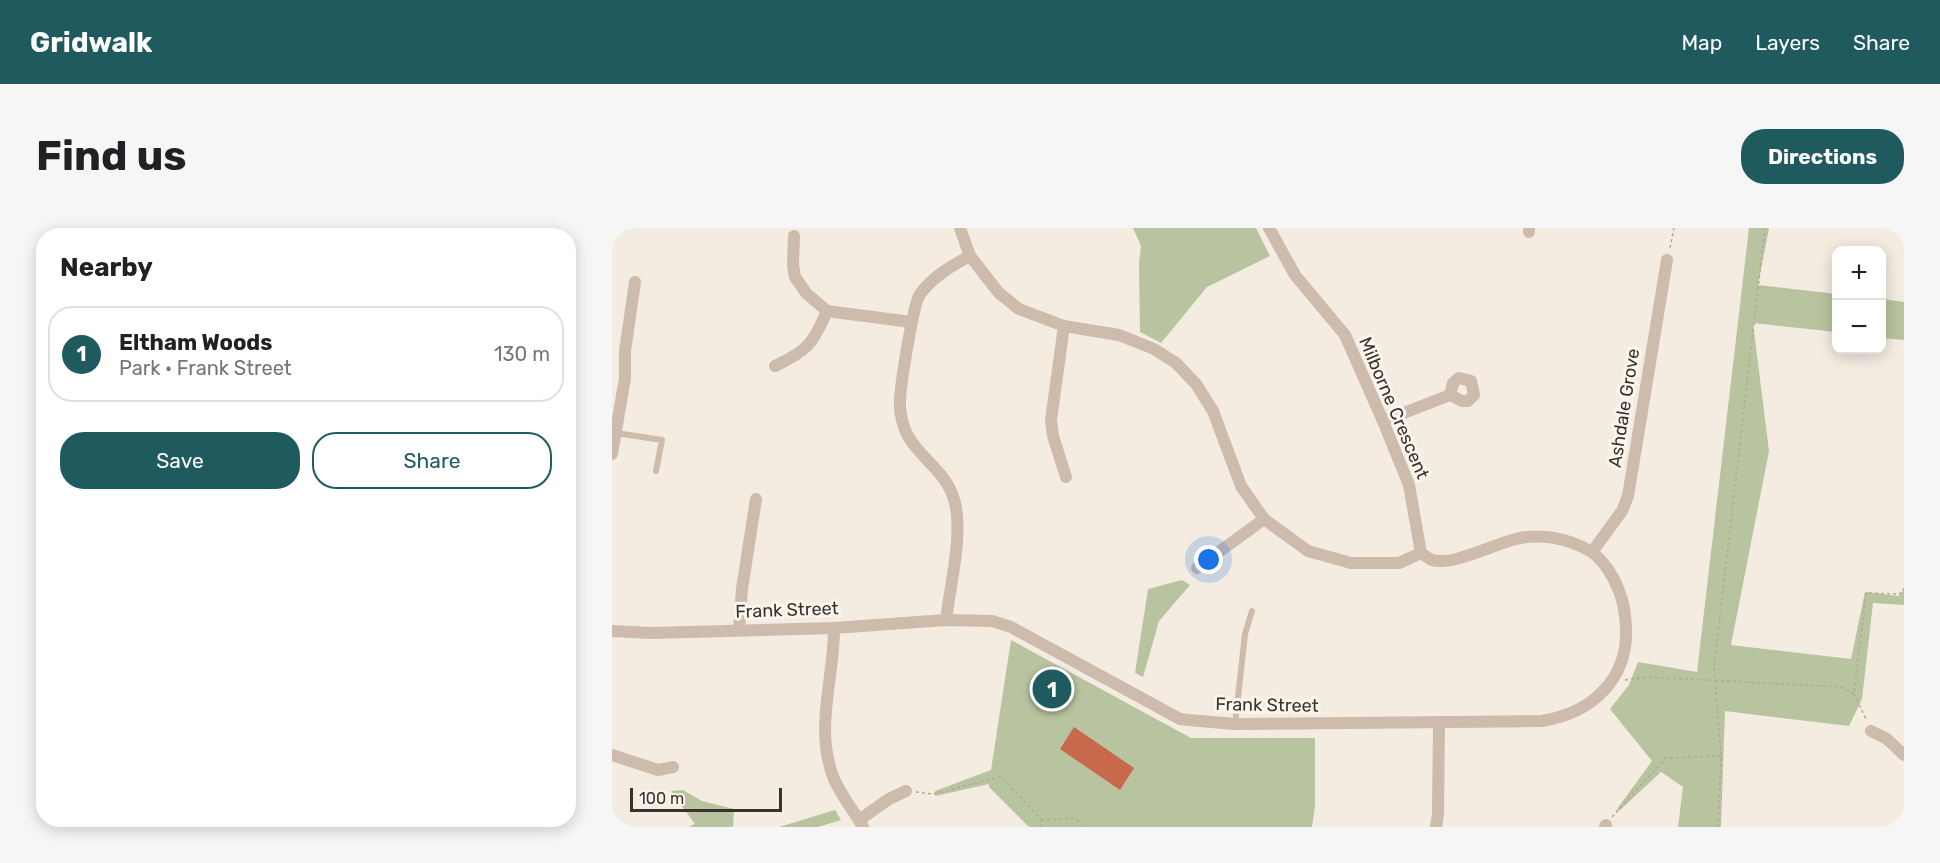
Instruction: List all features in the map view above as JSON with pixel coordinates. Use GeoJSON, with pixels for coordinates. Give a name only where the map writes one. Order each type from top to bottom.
{"type":"FeatureCollection","features":[{"type":"Feature","properties":{"kind":"street"},"geometry":{"type":"LineString","coordinates":[[960,228],[970,256],[999,293],[1019,309],[1064,326],[1119,335],[1154,349],[1176,363],[1196,384],[1213,411],[1241,486],[1264,519],[1308,551],[1351,563],[1399,563],[1421,553]]}},
{"type":"Feature","properties":{"kind":"street","name":"Milborne Crescent"},"geometry":{"type":"LineString","coordinates":[[1269,228],[1295,275],[1345,335],[1409,485],[1421,553]]}},
{"type":"Feature","properties":{"kind":"street"},"geometry":{"type":"LineString","coordinates":[[794,236],[795,277],[806,292],[827,311],[911,322]]}},
{"type":"Feature","properties":{"kind":"street"},"geometry":{"type":"LineString","coordinates":[[946,620],[959,525],[955,502],[945,479],[907,434],[900,405],[911,322],[919,296],[938,274],[970,256]]}},
{"type":"Feature","properties":{"kind":"street","name":"Ashdale Grove"},"geometry":{"type":"LineString","coordinates":[[1592,552],[1622,511],[1628,496],[1667,260]]}},
{"type":"Feature","properties":{"kind":"street"},"geometry":{"type":"LineString","coordinates":[[612,454],[625,378],[625,351],[635,282]]}},
{"type":"Feature","properties":{"kind":"street"},"geometry":{"type":"LineString","coordinates":[[775,366],[799,355],[815,338],[827,311]]}},
{"type":"Feature","properties":{"kind":"street"},"geometry":{"type":"LineString","coordinates":[[1064,326],[1051,420],[1053,436],[1066,477]]}},
{"type":"Feature","properties":{"kind":"street"},"geometry":{"type":"LineString","coordinates":[[1383,421],[1450,395]]}},
{"type":"Feature","properties":{"kind":"street"},"geometry":{"type":"LineString","coordinates":[[738,630],[756,499]]}},
{"type":"Feature","properties":{"kind":"street"},"geometry":{"type":"LineString","coordinates":[[1197,568],[1264,519]]}},
{"type":"Feature","properties":{"kind":"street","name":"Frank Street"},"geometry":{"type":"LineString","coordinates":[[612,631],[651,633],[834,628],[946,620],[992,621],[1011,627],[1180,719],[1235,724],[1439,723],[1556,719],[1583,708],[1601,694],[1620,668],[1626,638],[1624,603],[1613,576],[1592,552],[1559,538],[1538,536],[1515,538],[1471,555],[1444,560],[1432,560],[1421,553]]}},
{"type":"Feature","properties":{"kind":"street"},"geometry":{"type":"LineString","coordinates":[[834,628],[824,718],[825,746],[833,778],[842,796],[861,823],[889,799],[906,792]]}},
{"type":"Feature","properties":{"kind":"street"},"geometry":{"type":"LineString","coordinates":[[1436,827],[1439,723]]}},
{"type":"Feature","properties":{"kind":"street"},"geometry":{"type":"LineString","coordinates":[[1871,731],[1887,739],[1904,755]]}},
{"type":"Feature","properties":{"kind":"street"},"geometry":{"type":"LineString","coordinates":[[612,755],[658,770],[674,767]]}},
{"type":"Feature","properties":{"kind":"lane"},"geometry":{"type":"LineString","coordinates":[[616,433],[662,440],[656,471]]}},
{"type":"Feature","properties":{"kind":"lane"},"geometry":{"type":"LineString","coordinates":[[1235,724],[1245,634],[1252,611]]}},
{"type":"Feature","properties":{"kind":"path"},"geometry":{"type":"LineString","coordinates":[[1672,237],[1674,228]]}},
{"type":"Feature","properties":{"kind":"path"},"geometry":{"type":"LineString","coordinates":[[1718,827],[1721,756],[1714,667],[1765,228]]}},
{"type":"Feature","properties":{"kind":"path"},"geometry":{"type":"LineString","coordinates":[[1871,731],[1854,694],[1866,592],[1900,594],[1904,588]]}},
{"type":"Feature","properties":{"kind":"path"},"geometry":{"type":"LineString","coordinates":[[1610,683],[1648,677],[1841,687],[1854,694]]}},
{"type":"Feature","properties":{"kind":"path"},"geometry":{"type":"LineString","coordinates":[[1605,826],[1666,758],[1721,756]]}},
{"type":"Feature","properties":{"kind":"path"},"geometry":{"type":"LineString","coordinates":[[906,792],[933,794],[1001,777],[1042,819],[1074,818],[1087,827]]}},
{"type":"Feature","properties":{"kind":"path"},"geometry":{"type":"LineString","coordinates":[[1041,827],[1042,819]]}},
{"type":"Feature","properties":{"kind":"green space"},"geometry":{"type":"Polygon","coordinates":[[[1133,228],[1256,228],[1270,256],[1207,287],[1161,343],[1140,332],[1139,263],[1141,246],[1133,228]]]}},
{"type":"Feature","properties":{"kind":"green space"},"geometry":{"type":"Polygon","coordinates":[[[1749,228],[1769,228],[1758,285],[1832,294],[1832,332],[1753,323],[1769,451],[1731,645],[1851,659],[1865,592],[1899,596],[1904,589],[1904,605],[1873,603],[1862,699],[1849,726],[1725,711],[1721,827],[1678,827],[1683,787],[1661,772],[1619,811],[1617,809],[1652,761],[1610,709],[1629,685],[1638,662],[1697,672],[1749,228]]]}},
{"type":"Feature","properties":{"kind":"green space"},"geometry":{"type":"Polygon","coordinates":[[[1886,300],[1904,302],[1904,340],[1886,338],[1886,300]]]}},
{"type":"Feature","properties":{"kind":"green space"},"geometry":{"type":"Polygon","coordinates":[[[1182,580],[1190,585],[1159,621],[1143,677],[1135,673],[1148,589],[1182,580]]]}},
{"type":"Feature","properties":{"kind":"green space"},"geometry":{"type":"Polygon","coordinates":[[[1011,640],[1191,738],[1315,738],[1315,806],[1312,827],[1029,827],[989,787],[989,784],[935,796],[935,791],[991,770],[1011,640]]]}},
{"type":"Feature","properties":{"kind":"green space"},"geometry":{"type":"Polygon","coordinates":[[[683,790],[702,801],[734,809],[733,827],[689,827],[695,824],[671,791],[683,790]]]}},
{"type":"Feature","properties":{"kind":"green space"},"geometry":{"type":"Polygon","coordinates":[[[835,810],[841,820],[818,827],[779,827],[835,810]]]}},
{"type":"Feature","properties":{"kind":"building"},"geometry":{"type":"Polygon","coordinates":[[[1074,727],[1134,768],[1120,790],[1060,749],[1074,727]]]}},
{"type":"Feature","properties":{"kind":"place","name":"Eltham Woods"},"geometry":{"type":"Point","coordinates":[1052,689]}}]}
